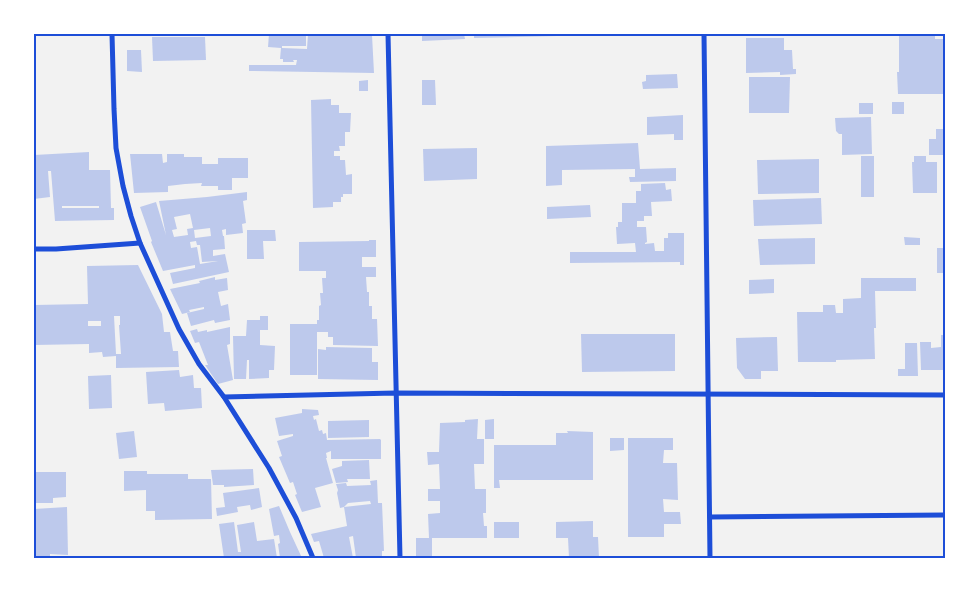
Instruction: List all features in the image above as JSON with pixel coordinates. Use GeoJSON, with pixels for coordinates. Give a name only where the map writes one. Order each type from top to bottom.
{"type":"FeatureCollection","features":[{"type":"Feature","properties":{"kind":"street"},"geometry":{"type":"LineString","coordinates":[[112,34],[116,148],[122,186],[140,243],[180,329],[199,364],[224,397],[269,468],[296,518],[313,558]]}},
{"type":"Feature","properties":{"kind":"street"},"geometry":{"type":"LineString","coordinates":[[388,34],[400,558]]}},
{"type":"Feature","properties":{"kind":"street"},"geometry":{"type":"LineString","coordinates":[[704,34],[710,558]]}},
{"type":"Feature","properties":{"kind":"street"},"geometry":{"type":"LineString","coordinates":[[34,249],[140,243]]}},
{"type":"Feature","properties":{"kind":"street"},"geometry":{"type":"LineString","coordinates":[[224,397],[395,393],[945,395]]}},
{"type":"Feature","properties":{"kind":"street"},"geometry":{"type":"LineString","coordinates":[[710,517],[945,515]]}},
{"type":"Feature","properties":{"kind":"building"},"geometry":{"type":"Polygon","coordinates":[[[269,34],[306,34],[306,46],[282,46],[282,48],[307,49],[308,34],[372,35],[374,73],[249,71],[249,65],[296,65],[297,60],[293,60],[294,62],[283,62],[283,59],[280,59],[281,48],[268,47],[269,34]]]}},
{"type":"Feature","properties":{"kind":"building"},"geometry":{"type":"Polygon","coordinates":[[[422,34],[464,34],[465,39],[422,41],[422,34]]]}},
{"type":"Feature","properties":{"kind":"building"},"geometry":{"type":"Polygon","coordinates":[[[474,34],[557,34],[557,36],[474,38],[474,34]]]}},
{"type":"Feature","properties":{"kind":"building"},"geometry":{"type":"Polygon","coordinates":[[[899,34],[935,34],[935,39],[945,39],[945,94],[898,94],[899,34]]]}},
{"type":"Feature","properties":{"kind":"building"},"geometry":{"type":"Polygon","coordinates":[[[152,37],[205,37],[206,60],[153,61],[152,37]]]}},
{"type":"Feature","properties":{"kind":"building"},"geometry":{"type":"Polygon","coordinates":[[[746,38],[784,38],[784,50],[792,50],[793,69],[796,69],[796,74],[780,75],[780,72],[746,73],[746,38]]]}},
{"type":"Feature","properties":{"kind":"building"},"geometry":{"type":"Polygon","coordinates":[[[127,50],[141,50],[142,72],[127,71],[127,50]]]}},
{"type":"Feature","properties":{"kind":"building"},"geometry":{"type":"Polygon","coordinates":[[[677,74],[678,88],[643,89],[642,82],[646,81],[646,75],[677,74]]]}},
{"type":"Feature","properties":{"kind":"building"},"geometry":{"type":"Polygon","coordinates":[[[749,77],[790,77],[789,113],[749,113],[749,77]]]}},
{"type":"Feature","properties":{"kind":"building"},"geometry":{"type":"Polygon","coordinates":[[[368,80],[368,91],[359,91],[359,81],[368,80]]]}},
{"type":"Feature","properties":{"kind":"building"},"geometry":{"type":"Polygon","coordinates":[[[422,80],[435,80],[436,105],[422,105],[422,80]]]}},
{"type":"Feature","properties":{"kind":"building"},"geometry":{"type":"Polygon","coordinates":[[[331,99],[331,105],[339,105],[339,113],[351,113],[350,132],[345,132],[345,146],[339,146],[340,151],[334,151],[334,156],[340,156],[340,160],[345,160],[346,175],[352,174],[352,194],[343,194],[341,202],[333,202],[333,207],[313,208],[311,100],[331,99]]]}},
{"type":"Feature","properties":{"kind":"building"},"geometry":{"type":"Polygon","coordinates":[[[892,102],[904,102],[904,114],[892,114],[892,102]]]}},
{"type":"Feature","properties":{"kind":"building"},"geometry":{"type":"Polygon","coordinates":[[[859,103],[873,103],[873,114],[859,114],[859,103]]]}},
{"type":"Feature","properties":{"kind":"building"},"geometry":{"type":"Polygon","coordinates":[[[683,115],[683,140],[674,140],[674,134],[647,135],[647,117],[683,115]]]}},
{"type":"Feature","properties":{"kind":"building"},"geometry":{"type":"Polygon","coordinates":[[[871,117],[872,154],[842,155],[842,134],[836,131],[835,118],[871,117]]]}},
{"type":"Feature","properties":{"kind":"building"},"geometry":{"type":"Polygon","coordinates":[[[936,129],[945,129],[945,155],[929,155],[929,139],[936,139],[936,129]]]}},
{"type":"Feature","properties":{"kind":"building"},"geometry":{"type":"Polygon","coordinates":[[[638,143],[640,169],[676,168],[676,181],[630,182],[629,177],[635,177],[635,169],[562,170],[562,185],[546,186],[546,146],[638,143]]]}},
{"type":"Feature","properties":{"kind":"building"},"geometry":{"type":"Polygon","coordinates":[[[477,148],[477,179],[424,181],[423,149],[477,148]]]}},
{"type":"Feature","properties":{"kind":"building"},"geometry":{"type":"Polygon","coordinates":[[[89,152],[89,170],[110,170],[111,208],[114,208],[114,220],[55,221],[51,171],[48,171],[50,197],[34,199],[34,155],[89,152]],[[62,206],[62,208],[99,208],[99,206],[62,206]]]}},
{"type":"Feature","properties":{"kind":"building"},"geometry":{"type":"Polygon","coordinates":[[[130,154],[162,154],[163,163],[167,162],[167,154],[184,154],[184,157],[202,157],[202,164],[218,164],[218,158],[248,158],[248,178],[232,178],[232,190],[218,190],[218,186],[201,186],[202,183],[168,186],[168,192],[134,193],[130,154]]]}},
{"type":"Feature","properties":{"kind":"building"},"geometry":{"type":"Polygon","coordinates":[[[861,156],[874,156],[874,197],[861,197],[861,156]]]}},
{"type":"Feature","properties":{"kind":"building"},"geometry":{"type":"Polygon","coordinates":[[[914,156],[926,156],[926,162],[937,162],[937,193],[913,193],[912,162],[914,162],[914,156]]]}},
{"type":"Feature","properties":{"kind":"building"},"geometry":{"type":"Polygon","coordinates":[[[819,159],[819,193],[758,194],[757,160],[819,159]]]}},
{"type":"Feature","properties":{"kind":"building"},"geometry":{"type":"Polygon","coordinates":[[[665,183],[666,190],[671,189],[672,201],[651,202],[652,216],[644,216],[644,221],[637,221],[637,227],[646,227],[647,242],[645,244],[654,243],[655,251],[664,251],[664,238],[668,238],[668,233],[684,233],[684,265],[680,265],[680,262],[570,263],[570,252],[636,252],[635,243],[617,244],[616,227],[618,227],[618,222],[622,222],[622,203],[636,203],[636,191],[641,191],[641,184],[665,183]]]}},
{"type":"Feature","properties":{"kind":"building"},"geometry":{"type":"Polygon","coordinates":[[[247,192],[247,200],[243,201],[246,223],[242,224],[243,233],[226,235],[226,229],[222,230],[225,249],[213,250],[213,256],[225,254],[229,272],[173,284],[170,273],[195,268],[195,265],[163,271],[140,207],[156,202],[166,235],[159,201],[247,192]],[[190,214],[174,217],[177,229],[172,230],[174,237],[188,235],[187,229],[193,228],[190,214]],[[210,228],[194,230],[195,238],[211,236],[210,228]],[[196,241],[190,242],[191,248],[197,247],[200,264],[218,261],[202,262],[200,245],[197,245],[196,241]]]}},
{"type":"Feature","properties":{"kind":"building"},"geometry":{"type":"Polygon","coordinates":[[[821,198],[822,224],[754,226],[753,200],[821,198]]]}},
{"type":"Feature","properties":{"kind":"building"},"geometry":{"type":"Polygon","coordinates":[[[590,205],[591,217],[547,219],[547,207],[590,205]]]}},
{"type":"Feature","properties":{"kind":"building"},"geometry":{"type":"Polygon","coordinates":[[[247,230],[275,230],[276,241],[263,241],[264,259],[247,259],[247,230]]]}},
{"type":"Feature","properties":{"kind":"building"},"geometry":{"type":"Polygon","coordinates":[[[904,237],[920,238],[920,245],[905,245],[904,237]]]}},
{"type":"Feature","properties":{"kind":"building"},"geometry":{"type":"Polygon","coordinates":[[[815,238],[815,264],[760,265],[758,239],[815,238]]]}},
{"type":"Feature","properties":{"kind":"building"},"geometry":{"type":"Polygon","coordinates":[[[376,240],[376,257],[362,257],[362,267],[376,267],[376,277],[366,277],[369,306],[372,306],[372,319],[377,319],[378,346],[333,345],[333,337],[328,337],[328,332],[317,332],[317,375],[290,375],[290,324],[317,324],[317,320],[319,320],[319,306],[321,305],[320,293],[323,293],[322,278],[326,278],[326,271],[299,271],[299,242],[376,240]]]}},
{"type":"Feature","properties":{"kind":"building"},"geometry":{"type":"Polygon","coordinates":[[[937,248],[945,248],[945,273],[937,273],[937,248]]]}},
{"type":"Feature","properties":{"kind":"building"},"geometry":{"type":"Polygon","coordinates":[[[138,265],[162,314],[164,332],[170,332],[173,351],[178,351],[179,367],[116,368],[116,356],[103,357],[102,352],[89,353],[89,344],[34,345],[34,305],[88,304],[87,266],[138,265]],[[114,316],[116,354],[121,354],[120,316],[114,316]],[[88,321],[88,326],[101,326],[101,321],[88,321]]]}},
{"type":"Feature","properties":{"kind":"building"},"geometry":{"type":"Polygon","coordinates":[[[215,277],[215,280],[227,278],[228,290],[218,292],[221,306],[228,304],[230,320],[215,323],[214,320],[191,326],[187,313],[204,309],[204,307],[189,310],[190,312],[182,314],[170,289],[200,283],[199,281],[215,277]]]}},
{"type":"Feature","properties":{"kind":"building"},"geometry":{"type":"Polygon","coordinates":[[[861,278],[916,278],[916,291],[875,291],[875,359],[798,362],[797,312],[823,312],[823,305],[835,305],[836,313],[843,313],[843,299],[861,298],[861,278]]]}},
{"type":"Feature","properties":{"kind":"building"},"geometry":{"type":"Polygon","coordinates":[[[774,279],[774,293],[749,294],[749,280],[774,279]]]}},
{"type":"Feature","properties":{"kind":"building"},"geometry":{"type":"Polygon","coordinates":[[[260,316],[268,316],[268,330],[260,330],[260,345],[275,346],[274,370],[269,370],[269,378],[249,379],[249,360],[247,360],[246,379],[234,379],[233,336],[246,336],[247,320],[260,320],[260,316]]]}},
{"type":"Feature","properties":{"kind":"building"},"geometry":{"type":"Polygon","coordinates":[[[230,327],[230,344],[227,345],[233,380],[218,384],[205,365],[208,365],[199,342],[195,343],[190,331],[197,329],[198,332],[207,330],[207,332],[230,327]]]}},
{"type":"Feature","properties":{"kind":"building"},"geometry":{"type":"Polygon","coordinates":[[[581,334],[675,334],[675,371],[582,372],[581,334]]]}},
{"type":"Feature","properties":{"kind":"building"},"geometry":{"type":"Polygon","coordinates":[[[941,335],[945,335],[945,370],[921,370],[920,342],[931,342],[931,348],[941,347],[941,335]]]}},
{"type":"Feature","properties":{"kind":"building"},"geometry":{"type":"Polygon","coordinates":[[[777,337],[778,371],[761,371],[761,379],[745,379],[737,368],[736,338],[777,337]]]}},
{"type":"Feature","properties":{"kind":"building"},"geometry":{"type":"Polygon","coordinates":[[[905,343],[917,343],[918,376],[898,376],[898,369],[905,369],[905,343]]]}},
{"type":"Feature","properties":{"kind":"building"},"geometry":{"type":"Polygon","coordinates":[[[326,347],[372,348],[372,362],[378,362],[378,380],[318,379],[318,349],[326,350],[326,347]]]}},
{"type":"Feature","properties":{"kind":"building"},"geometry":{"type":"Polygon","coordinates":[[[179,370],[180,377],[193,375],[194,388],[201,388],[202,408],[165,411],[164,403],[148,404],[146,372],[179,370]]]}},
{"type":"Feature","properties":{"kind":"building"},"geometry":{"type":"Polygon","coordinates":[[[111,375],[112,408],[89,409],[88,376],[111,375]]]}},
{"type":"Feature","properties":{"kind":"building"},"geometry":{"type":"Polygon","coordinates":[[[302,409],[318,410],[319,415],[313,416],[314,420],[316,419],[319,431],[322,430],[323,434],[326,433],[327,440],[380,439],[381,459],[331,459],[331,451],[326,453],[333,483],[315,488],[321,507],[302,512],[295,495],[297,494],[293,482],[290,483],[279,457],[282,456],[277,441],[293,436],[293,434],[279,436],[275,418],[302,413],[302,409]]]}},
{"type":"Feature","properties":{"kind":"building"},"geometry":{"type":"Polygon","coordinates":[[[478,419],[477,439],[484,439],[484,464],[474,464],[475,489],[486,489],[486,513],[483,513],[484,526],[487,526],[487,538],[432,538],[432,558],[416,558],[416,538],[429,538],[428,514],[440,513],[440,501],[428,501],[428,489],[440,489],[439,464],[428,465],[427,452],[439,452],[440,423],[465,422],[465,420],[478,419]]]}},
{"type":"Feature","properties":{"kind":"building"},"geometry":{"type":"Polygon","coordinates":[[[494,419],[494,439],[485,439],[485,420],[494,419]]]}},
{"type":"Feature","properties":{"kind":"building"},"geometry":{"type":"Polygon","coordinates":[[[369,420],[369,437],[328,438],[328,421],[369,420]]]}},
{"type":"Feature","properties":{"kind":"building"},"geometry":{"type":"Polygon","coordinates":[[[134,431],[137,457],[119,459],[116,433],[134,431]]]}},
{"type":"Feature","properties":{"kind":"building"},"geometry":{"type":"Polygon","coordinates":[[[567,431],[593,432],[593,480],[499,480],[500,488],[494,488],[494,445],[556,445],[556,433],[568,433],[567,431]]]}},
{"type":"Feature","properties":{"kind":"building"},"geometry":{"type":"Polygon","coordinates":[[[610,438],[624,438],[624,450],[610,451],[610,438]]]}},
{"type":"Feature","properties":{"kind":"building"},"geometry":{"type":"Polygon","coordinates":[[[628,438],[673,438],[673,450],[664,450],[663,463],[677,463],[678,500],[663,499],[664,512],[680,512],[681,524],[664,524],[664,537],[628,537],[628,438]]]}},
{"type":"Feature","properties":{"kind":"building"},"geometry":{"type":"Polygon","coordinates":[[[369,460],[370,479],[347,479],[348,482],[336,483],[332,469],[342,466],[342,461],[369,460]]]}},
{"type":"Feature","properties":{"kind":"building"},"geometry":{"type":"Polygon","coordinates":[[[253,469],[254,485],[224,487],[224,485],[213,485],[211,470],[253,469]]]}},
{"type":"Feature","properties":{"kind":"building"},"geometry":{"type":"Polygon","coordinates":[[[124,471],[147,471],[147,474],[188,474],[188,479],[211,479],[212,519],[155,520],[155,511],[146,511],[146,490],[124,491],[124,471]]]}},
{"type":"Feature","properties":{"kind":"building"},"geometry":{"type":"Polygon","coordinates":[[[34,472],[66,472],[66,497],[53,498],[53,503],[34,503],[34,472]]]}},
{"type":"Feature","properties":{"kind":"building"},"geometry":{"type":"Polygon","coordinates":[[[377,480],[378,503],[382,503],[384,551],[382,551],[382,558],[356,558],[353,536],[349,537],[353,558],[324,558],[319,541],[314,542],[311,534],[347,526],[344,507],[340,508],[336,484],[346,483],[347,486],[371,485],[370,481],[377,480]],[[370,501],[348,503],[344,507],[371,504],[370,501]]]}},
{"type":"Feature","properties":{"kind":"building"},"geometry":{"type":"Polygon","coordinates":[[[259,488],[262,507],[251,510],[250,505],[237,507],[238,512],[217,516],[216,508],[225,507],[223,493],[259,488]]]}},
{"type":"Feature","properties":{"kind":"building"},"geometry":{"type":"Polygon","coordinates":[[[279,506],[302,558],[280,558],[279,535],[274,536],[269,509],[279,506]]]}},
{"type":"Feature","properties":{"kind":"building"},"geometry":{"type":"Polygon","coordinates":[[[67,507],[68,555],[50,554],[50,556],[36,556],[34,509],[67,507]]]}},
{"type":"Feature","properties":{"kind":"building"},"geometry":{"type":"Polygon","coordinates":[[[593,521],[593,537],[598,537],[599,558],[569,558],[568,538],[556,538],[556,522],[593,521]]]}},
{"type":"Feature","properties":{"kind":"building"},"geometry":{"type":"Polygon","coordinates":[[[234,522],[238,552],[241,552],[237,525],[254,522],[257,541],[274,539],[277,558],[224,558],[219,524],[234,522]]]}},
{"type":"Feature","properties":{"kind":"building"},"geometry":{"type":"Polygon","coordinates":[[[494,522],[519,522],[519,538],[494,538],[494,522]]]}}]}
